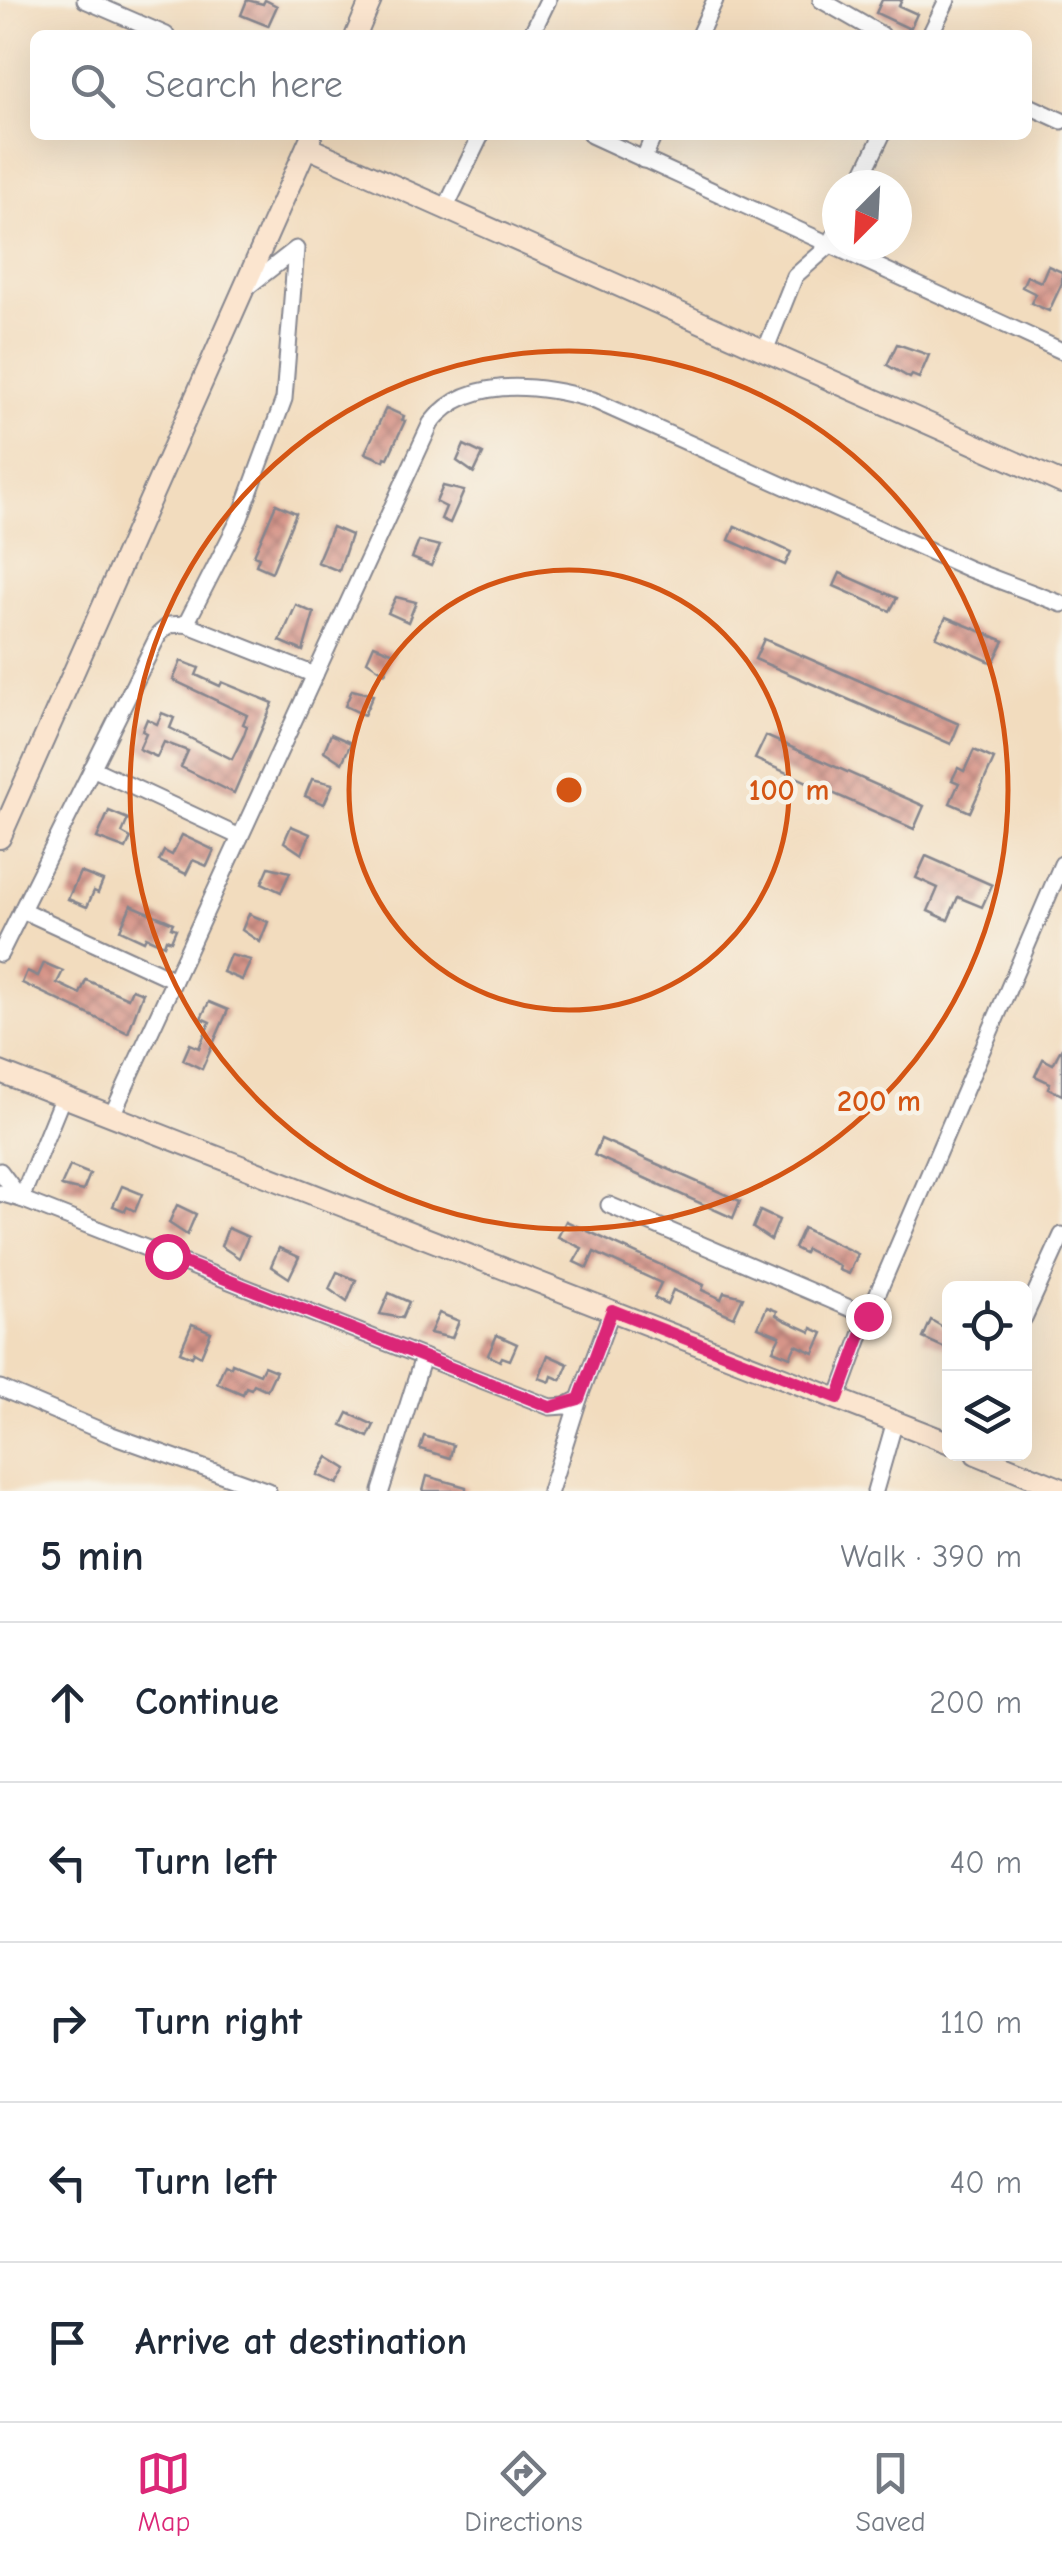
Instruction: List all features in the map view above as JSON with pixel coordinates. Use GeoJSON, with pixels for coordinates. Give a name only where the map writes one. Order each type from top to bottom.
{"type":"FeatureCollection","features":[{"type":"Feature","properties":{"kind":"street"},"geometry":{"type":"LineString","coordinates":[[85,0],[154,30]]}},
{"type":"Feature","properties":{"kind":"street"},"geometry":{"type":"LineString","coordinates":[[358,30],[371,0]]}},
{"type":"Feature","properties":{"kind":"street"},"geometry":{"type":"LineString","coordinates":[[533,30],[548,0]]}},
{"type":"Feature","properties":{"kind":"street"},"geometry":{"type":"LineString","coordinates":[[701,30],[715,0]]}},
{"type":"Feature","properties":{"kind":"street"},"geometry":{"type":"LineString","coordinates":[[821,0],[873,30]]}},
{"type":"Feature","properties":{"kind":"street"},"geometry":{"type":"LineString","coordinates":[[932,30],[946,0]]}},
{"type":"Feature","properties":{"kind":"street"},"geometry":{"type":"LineString","coordinates":[[1032,107],[1062,121]]}},
{"type":"Feature","properties":{"kind":"street"},"geometry":{"type":"LineString","coordinates":[[446,207],[479,140]]}},
{"type":"Feature","properties":{"kind":"street"},"geometry":{"type":"LineString","coordinates":[[601,140],[822,243]]}},
{"type":"Feature","properties":{"kind":"street"},"geometry":{"type":"LineString","coordinates":[[643,160],[652,140]]}},
{"type":"Feature","properties":{"kind":"street"},"geometry":{"type":"LineString","coordinates":[[865,170],[880,140]]}},
{"type":"Feature","properties":{"kind":"street"},"geometry":{"type":"LineString","coordinates":[[0,838],[309,141],[446,207],[1062,484]]}},
{"type":"Feature","properties":{"kind":"street"},"geometry":{"type":"LineString","coordinates":[[186,624],[240,518],[284,399],[296,248],[239,293]]}},
{"type":"Feature","properties":{"kind":"street"},"geometry":{"type":"LineString","coordinates":[[765,351],[795,276],[822,252]]}},
{"type":"Feature","properties":{"kind":"street"},"geometry":{"type":"LineString","coordinates":[[860,260],[1062,351]]}},
{"type":"Feature","properties":{"kind":"street"},"geometry":{"type":"LineString","coordinates":[[112,1115],[432,424],[443,408],[459,399],[521,386],[556,389],[593,400],[969,569],[1062,604]]}},
{"type":"Feature","properties":{"kind":"street"},"geometry":{"type":"LineString","coordinates":[[0,954],[158,634],[169,625],[186,624],[315,675]]}},
{"type":"Feature","properties":{"kind":"street"},"geometry":{"type":"LineString","coordinates":[[92,768],[240,837]]}},
{"type":"Feature","properties":{"kind":"street"},"geometry":{"type":"LineString","coordinates":[[838,1398],[868,1316],[1062,864]]}},
{"type":"Feature","properties":{"kind":"street"},"geometry":{"type":"LineString","coordinates":[[22,910],[174,980]]}},
{"type":"Feature","properties":{"kind":"street"},"geometry":{"type":"LineString","coordinates":[[0,1072],[942,1440]]}},
{"type":"Feature","properties":{"kind":"street"},"geometry":{"type":"LineString","coordinates":[[21,1199],[63,1096]]}},
{"type":"Feature","properties":{"kind":"street"},"geometry":{"type":"LineString","coordinates":[[0,1171],[21,1199]]}},
{"type":"Feature","properties":{"kind":"street"},"geometry":{"type":"LineString","coordinates":[[0,1193],[550,1407],[579,1399]]}},
{"type":"Feature","properties":{"kind":"street"},"geometry":{"type":"LineString","coordinates":[[609,1205],[868,1316]]}},
{"type":"Feature","properties":{"kind":"street"},"geometry":{"type":"LineString","coordinates":[[1032,1303],[1057,1258],[1062,1235]]}},
{"type":"Feature","properties":{"kind":"street"},"geometry":{"type":"LineString","coordinates":[[550,1491],[612,1310]]}},
{"type":"Feature","properties":{"kind":"street"},"geometry":{"type":"LineString","coordinates":[[381,1491],[424,1357]]}},
{"type":"Feature","properties":{"kind":"street"},"geometry":{"type":"LineString","coordinates":[[0,1388],[110,1434],[268,1491]]}},
{"type":"Feature","properties":{"kind":"street"},"geometry":{"type":"LineString","coordinates":[[875,1491],[895,1422]]}},
{"type":"Feature","properties":{"kind":"street"},"geometry":{"type":"LineString","coordinates":[[994,1461],[1062,1488]]}},
{"type":"Feature","properties":{"kind":"building"},"geometry":{"type":"Polygon","coordinates":[[[247,0],[263,4],[265,0],[277,6],[268,26],[241,15],[247,0]]]}},
{"type":"Feature","properties":{"kind":"building"},"geometry":{"type":"Polygon","coordinates":[[[882,0],[902,0],[899,6],[917,14],[910,29],[876,13],[882,0]]]}},
{"type":"Feature","properties":{"kind":"building"},"geometry":{"type":"Polygon","coordinates":[[[1048,266],[1062,272],[1062,283],[1049,311],[1031,303],[1036,294],[1022,287],[1027,276],[1041,282],[1048,266]]]}},
{"type":"Feature","properties":{"kind":"building"},"geometry":{"type":"Polygon","coordinates":[[[897,344],[929,355],[919,378],[910,378],[887,365],[897,344]]]}},
{"type":"Feature","properties":{"kind":"building"},"geometry":{"type":"Polygon","coordinates":[[[386,408],[404,416],[405,421],[384,461],[365,453],[386,408]]]}},
{"type":"Feature","properties":{"kind":"building"},"geometry":{"type":"Polygon","coordinates":[[[464,445],[483,454],[474,473],[457,461],[464,445]]]}},
{"type":"Feature","properties":{"kind":"building"},"geometry":{"type":"Polygon","coordinates":[[[443,486],[464,491],[450,523],[441,519],[446,507],[436,502],[443,486]]]}},
{"type":"Feature","properties":{"kind":"building"},"geometry":{"type":"Polygon","coordinates":[[[276,504],[296,513],[272,572],[256,565],[259,557],[254,555],[276,504]]]}},
{"type":"Feature","properties":{"kind":"building"},"geometry":{"type":"Polygon","coordinates":[[[735,526],[791,552],[785,565],[729,540],[735,526]]]}},
{"type":"Feature","properties":{"kind":"building"},"geometry":{"type":"Polygon","coordinates":[[[332,527],[351,535],[339,571],[317,562],[332,527]]]}},
{"type":"Feature","properties":{"kind":"building"},"geometry":{"type":"Polygon","coordinates":[[[419,541],[440,546],[431,566],[412,558],[419,541]]]}},
{"type":"Feature","properties":{"kind":"building"},"geometry":{"type":"Polygon","coordinates":[[[840,573],[897,598],[890,611],[834,586],[840,573]]]}},
{"type":"Feature","properties":{"kind":"building"},"geometry":{"type":"Polygon","coordinates":[[[396,597],[416,602],[408,622],[388,613],[396,597]]]}},
{"type":"Feature","properties":{"kind":"building"},"geometry":{"type":"Polygon","coordinates":[[[296,605],[314,613],[303,651],[280,641],[296,605]]]}},
{"type":"Feature","properties":{"kind":"building"},"geometry":{"type":"Polygon","coordinates":[[[946,617],[1004,641],[993,663],[936,637],[946,617]]]}},
{"type":"Feature","properties":{"kind":"building"},"geometry":{"type":"Polygon","coordinates":[[[764,639],[959,724],[951,744],[755,659],[764,639]]]}},
{"type":"Feature","properties":{"kind":"building"},"geometry":{"type":"Polygon","coordinates":[[[374,645],[394,653],[385,673],[367,661],[374,645]]]}},
{"type":"Feature","properties":{"kind":"building"},"geometry":{"type":"Polygon","coordinates":[[[181,661],[199,668],[196,675],[220,686],[222,682],[273,703],[234,793],[181,767],[188,751],[164,742],[157,757],[139,749],[147,719],[157,724],[162,713],[174,718],[170,728],[232,759],[244,735],[247,715],[173,680],[181,661]]]}},
{"type":"Feature","properties":{"kind":"building"},"geometry":{"type":"Polygon","coordinates":[[[352,690],[373,695],[364,715],[345,706],[352,690]]]}},
{"type":"Feature","properties":{"kind":"building"},"geometry":{"type":"Polygon","coordinates":[[[331,734],[351,743],[342,763],[324,751],[331,734]]]}},
{"type":"Feature","properties":{"kind":"building"},"geometry":{"type":"Polygon","coordinates":[[[766,736],[924,806],[914,829],[755,759],[766,736]]]}},
{"type":"Feature","properties":{"kind":"building"},"geometry":{"type":"Polygon","coordinates":[[[974,750],[994,759],[970,812],[950,803],[959,783],[952,780],[958,768],[964,771],[974,750]]]}},
{"type":"Feature","properties":{"kind":"building"},"geometry":{"type":"Polygon","coordinates":[[[312,779],[333,784],[324,804],[305,796],[312,779]]]}},
{"type":"Feature","properties":{"kind":"building"},"geometry":{"type":"Polygon","coordinates":[[[109,811],[128,819],[122,833],[131,838],[126,849],[97,838],[109,811]]]}},
{"type":"Feature","properties":{"kind":"building"},"geometry":{"type":"Polygon","coordinates":[[[291,826],[310,834],[302,854],[284,842],[291,826]]]}},
{"type":"Feature","properties":{"kind":"building"},"geometry":{"type":"Polygon","coordinates":[[[182,835],[214,850],[207,866],[193,860],[186,874],[159,861],[164,851],[172,855],[182,835]]]}},
{"type":"Feature","properties":{"kind":"building"},"geometry":{"type":"Polygon","coordinates":[[[926,856],[992,885],[982,907],[958,897],[948,920],[928,911],[938,888],[916,878],[926,856]]]}},
{"type":"Feature","properties":{"kind":"building"},"geometry":{"type":"Polygon","coordinates":[[[269,867],[290,872],[281,892],[262,883],[269,867]]]}},
{"type":"Feature","properties":{"kind":"building"},"geometry":{"type":"Polygon","coordinates":[[[80,872],[103,881],[87,907],[68,899],[80,872]]]}},
{"type":"Feature","properties":{"kind":"building"},"geometry":{"type":"Polygon","coordinates":[[[131,905],[173,923],[171,927],[176,929],[171,941],[166,939],[164,945],[146,937],[144,941],[120,930],[131,905]]]}},
{"type":"Feature","properties":{"kind":"building"},"geometry":{"type":"Polygon","coordinates":[[[249,914],[268,922],[260,942],[242,930],[249,914]]]}},
{"type":"Feature","properties":{"kind":"building"},"geometry":{"type":"Polygon","coordinates":[[[230,955],[251,960],[242,980],[223,972],[230,955]]]}},
{"type":"Feature","properties":{"kind":"building"},"geometry":{"type":"Polygon","coordinates":[[[44,963],[63,971],[57,983],[80,994],[86,980],[128,998],[132,989],[143,993],[128,1033],[22,983],[27,971],[38,976],[44,963]]]}},
{"type":"Feature","properties":{"kind":"building"},"geometry":{"type":"Polygon","coordinates":[[[209,1002],[228,1010],[202,1069],[183,1060],[190,1044],[199,1048],[210,1022],[201,1018],[209,1002]]]}},
{"type":"Feature","properties":{"kind":"building"},"geometry":{"type":"Polygon","coordinates":[[[1062,1047],[1062,1095],[1035,1076],[1043,1059],[1053,1064],[1062,1047]]]}},
{"type":"Feature","properties":{"kind":"building"},"geometry":{"type":"Polygon","coordinates":[[[601,1139],[740,1201],[733,1218],[594,1155],[601,1139]]]}},
{"type":"Feature","properties":{"kind":"building"},"geometry":{"type":"Polygon","coordinates":[[[70,1166],[90,1174],[83,1191],[61,1186],[70,1166]]]}},
{"type":"Feature","properties":{"kind":"building"},"geometry":{"type":"Polygon","coordinates":[[[122,1186],[142,1194],[135,1211],[113,1206],[122,1186]]]}},
{"type":"Feature","properties":{"kind":"building"},"geometry":{"type":"Polygon","coordinates":[[[177,1205],[196,1214],[187,1235],[169,1223],[177,1205]]]}},
{"type":"Feature","properties":{"kind":"building"},"geometry":{"type":"Polygon","coordinates":[[[760,1211],[779,1220],[771,1240],[753,1228],[760,1211]]]}},
{"type":"Feature","properties":{"kind":"building"},"geometry":{"type":"Polygon","coordinates":[[[566,1221],[704,1285],[702,1290],[721,1299],[724,1292],[743,1297],[734,1317],[673,1290],[667,1304],[654,1298],[661,1283],[594,1252],[587,1268],[574,1262],[582,1248],[558,1237],[566,1221]]]}},
{"type":"Feature","properties":{"kind":"building"},"geometry":{"type":"Polygon","coordinates":[[[228,1228],[248,1237],[239,1258],[221,1246],[228,1228]]]}},
{"type":"Feature","properties":{"kind":"building"},"geometry":{"type":"Polygon","coordinates":[[[803,1228],[858,1254],[849,1274],[806,1249],[804,1253],[794,1248],[803,1228]]]}},
{"type":"Feature","properties":{"kind":"building"},"geometry":{"type":"Polygon","coordinates":[[[279,1248],[299,1257],[289,1278],[271,1266],[279,1248]]]}},
{"type":"Feature","properties":{"kind":"building"},"geometry":{"type":"Polygon","coordinates":[[[337,1272],[356,1280],[347,1302],[329,1289],[337,1272]]]}},
{"type":"Feature","properties":{"kind":"building"},"geometry":{"type":"Polygon","coordinates":[[[389,1293],[409,1302],[402,1318],[380,1314],[389,1293]]]}},
{"type":"Feature","properties":{"kind":"building"},"geometry":{"type":"Polygon","coordinates":[[[767,1307],[784,1320],[823,1333],[814,1353],[796,1345],[790,1357],[773,1350],[780,1336],[758,1327],[767,1307]]]}},
{"type":"Feature","properties":{"kind":"building"},"geometry":{"type":"Polygon","coordinates":[[[439,1313],[459,1321],[452,1338],[430,1333],[439,1313]]]}},
{"type":"Feature","properties":{"kind":"building"},"geometry":{"type":"Polygon","coordinates":[[[931,1320],[942,1326],[942,1347],[923,1338],[931,1320]]]}},
{"type":"Feature","properties":{"kind":"building"},"geometry":{"type":"Polygon","coordinates":[[[192,1324],[211,1332],[201,1356],[180,1352],[192,1324]]]}},
{"type":"Feature","properties":{"kind":"building"},"geometry":{"type":"Polygon","coordinates":[[[497,1335],[517,1344],[510,1360],[502,1357],[500,1361],[488,1355],[497,1335]]]}},
{"type":"Feature","properties":{"kind":"building"},"geometry":{"type":"Polygon","coordinates":[[[548,1355],[568,1364],[561,1380],[552,1376],[550,1382],[539,1378],[548,1355]]]}},
{"type":"Feature","properties":{"kind":"building"},"geometry":{"type":"Polygon","coordinates":[[[232,1363],[260,1374],[264,1366],[276,1371],[267,1390],[254,1384],[251,1389],[246,1387],[243,1394],[217,1383],[225,1364],[231,1367],[232,1363]]]}},
{"type":"Feature","properties":{"kind":"building"},"geometry":{"type":"Polygon","coordinates":[[[348,1413],[374,1425],[368,1437],[342,1425],[348,1413]]]}},
{"type":"Feature","properties":{"kind":"building"},"geometry":{"type":"Polygon","coordinates":[[[424,1436],[453,1445],[450,1458],[420,1449],[424,1436]]]}},
{"type":"Feature","properties":{"kind":"building"},"geometry":{"type":"Polygon","coordinates":[[[328,1457],[347,1469],[338,1484],[317,1475],[328,1457]]]}},
{"type":"Feature","properties":{"kind":"building"},"geometry":{"type":"Polygon","coordinates":[[[427,1476],[466,1487],[466,1491],[423,1491],[427,1476]]]}},
{"type":"Feature","properties":{"kind":"route"},"geometry":{"type":"LineString","coordinates":[[167,1256],[550,1407],[565,1406],[579,1399],[612,1310],[838,1398],[868,1316]]}}]}
